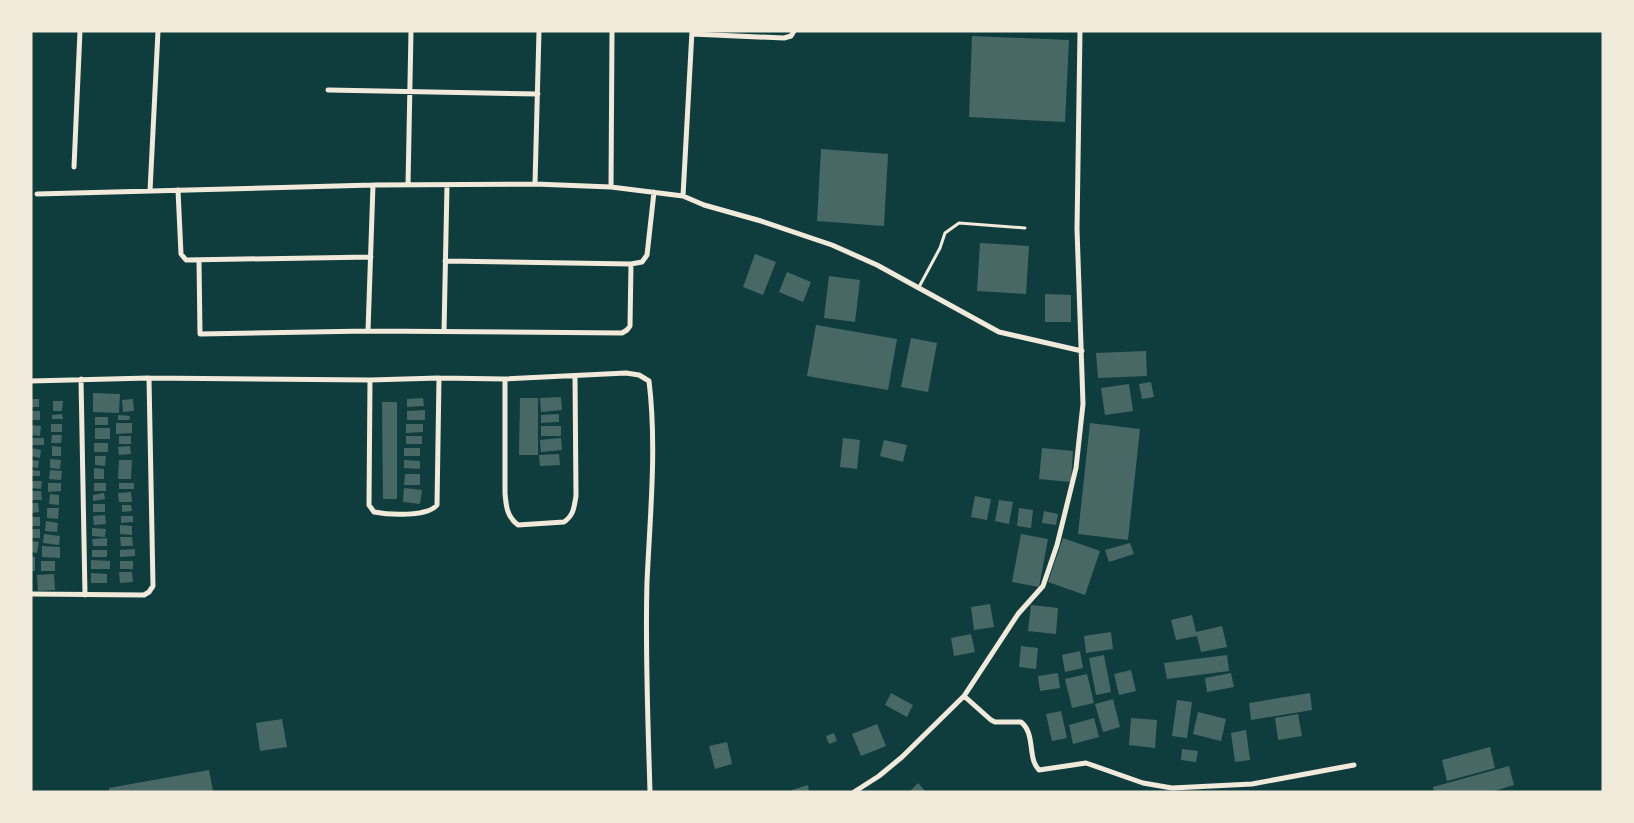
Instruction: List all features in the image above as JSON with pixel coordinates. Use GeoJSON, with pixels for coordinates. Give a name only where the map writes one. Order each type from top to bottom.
{"type":"FeatureCollection","features":[{"type":"Feature","properties":{"kind":"street"},"geometry":{"type":"LineString","coordinates":[[74,167],[80,31]]}},
{"type":"Feature","properties":{"kind":"street"},"geometry":{"type":"LineString","coordinates":[[150,191],[158,31]]}},
{"type":"Feature","properties":{"kind":"street"},"geometry":{"type":"LineString","coordinates":[[408,185],[411,31]]}},
{"type":"Feature","properties":{"kind":"street"},"geometry":{"type":"LineString","coordinates":[[535,184],[539,31]]}},
{"type":"Feature","properties":{"kind":"street"},"geometry":{"type":"LineString","coordinates":[[611,187],[612,31]]}},
{"type":"Feature","properties":{"kind":"street"},"geometry":{"type":"LineString","coordinates":[[683,196],[692,33],[784,38],[791,36],[794,31]]}},
{"type":"Feature","properties":{"kind":"street"},"geometry":{"type":"LineString","coordinates":[[854,792],[879,776],[902,757],[964,696],[1018,614],[1043,586],[1058,545],[1076,468],[1083,404],[1077,229],[1080,31]]}},
{"type":"Feature","properties":{"kind":"street"},"geometry":{"type":"LineString","coordinates":[[328,90],[538,94]]}},
{"type":"Feature","properties":{"kind":"street"},"geometry":{"type":"LineString","coordinates":[[37,194],[373,185],[535,184],[611,187],[683,196],[704,205],[761,221],[832,245],[877,265],[999,332],[1082,351]]}},
{"type":"Feature","properties":{"kind":"street"},"geometry":{"type":"LineString","coordinates":[[368,331],[373,185]]}},
{"type":"Feature","properties":{"kind":"street"},"geometry":{"type":"LineString","coordinates":[[444,332],[447,185]]}},
{"type":"Feature","properties":{"kind":"street"},"geometry":{"type":"LineString","coordinates":[[178,190],[181,254],[186,260],[371,258]]}},
{"type":"Feature","properties":{"kind":"street"},"geometry":{"type":"LineString","coordinates":[[445,261],[631,264],[642,262],[647,255],[654,192]]}},
{"type":"Feature","properties":{"kind":"street"},"geometry":{"type":"LineString","coordinates":[[199,260],[200,334],[368,331],[622,333],[630,326],[631,264]]}},
{"type":"Feature","properties":{"kind":"street"},"geometry":{"type":"LineString","coordinates":[[31,380],[149,378],[505,379],[626,373],[639,375],[648,380],[651,401],[652,493],[646,626],[650,792]]}},
{"type":"Feature","properties":{"kind":"street"},"geometry":{"type":"LineString","coordinates":[[505,379],[506,509],[511,520],[518,525],[564,522],[574,512],[576,496],[575,376]]}},
{"type":"Feature","properties":{"kind":"street"},"geometry":{"type":"LineString","coordinates":[[31,594],[144,595],[153,586],[149,378]]}},
{"type":"Feature","properties":{"kind":"street"},"geometry":{"type":"LineString","coordinates":[[370,380],[369,505],[374,512],[385,514],[422,512],[433,510],[437,505],[440,378]]}},
{"type":"Feature","properties":{"kind":"street"},"geometry":{"type":"LineString","coordinates":[[81,379],[85,595]]}},
{"type":"Feature","properties":{"kind":"street"},"geometry":{"type":"LineString","coordinates":[[964,696],[995,722],[1021,722],[1028,732],[1036,766],[1039,770],[1086,763],[1143,783],[1172,788],[1194,788],[1252,784],[1354,765]]}},
{"type":"Feature","properties":{"kind":"lane"},"geometry":{"type":"LineString","coordinates":[[919,287],[940,248],[945,233],[958,223],[1025,228]]}},
{"type":"Feature","properties":{"kind":"building"},"geometry":{"type":"Polygon","coordinates":[[[972,36],[1069,40],[1065,122],[969,117],[972,36]]]}},
{"type":"Feature","properties":{"kind":"building"},"geometry":{"type":"Polygon","coordinates":[[[821,149],[888,154],[884,226],[817,221],[821,149]]]}},
{"type":"Feature","properties":{"kind":"building"},"geometry":{"type":"Polygon","coordinates":[[[980,243],[1029,246],[1026,294],[977,291],[980,243]]]}},
{"type":"Feature","properties":{"kind":"building"},"geometry":{"type":"Polygon","coordinates":[[[755,254],[776,262],[763,295],[743,287],[755,254]]]}},
{"type":"Feature","properties":{"kind":"building"},"geometry":{"type":"Polygon","coordinates":[[[787,272],[811,282],[803,302],[779,292],[787,272]]]}},
{"type":"Feature","properties":{"kind":"building"},"geometry":{"type":"Polygon","coordinates":[[[829,276],[860,280],[855,322],[824,318],[829,276]]]}},
{"type":"Feature","properties":{"kind":"building"},"geometry":{"type":"Polygon","coordinates":[[[1045,294],[1071,295],[1071,322],[1045,322],[1045,294]]]}},
{"type":"Feature","properties":{"kind":"building"},"geometry":{"type":"Polygon","coordinates":[[[816,325],[897,339],[888,390],[807,376],[816,325]]]}},
{"type":"Feature","properties":{"kind":"building"},"geometry":{"type":"Polygon","coordinates":[[[911,338],[937,343],[928,392],[901,387],[911,338]]]}},
{"type":"Feature","properties":{"kind":"building"},"geometry":{"type":"Polygon","coordinates":[[[1146,351],[1147,376],[1098,378],[1096,353],[1146,351]]]}},
{"type":"Feature","properties":{"kind":"building"},"geometry":{"type":"Polygon","coordinates":[[[1151,382],[1154,397],[1142,399],[1139,384],[1151,382]]]}},
{"type":"Feature","properties":{"kind":"building"},"geometry":{"type":"Polygon","coordinates":[[[1129,384],[1133,411],[1105,415],[1101,388],[1129,384]]]}},
{"type":"Feature","properties":{"kind":"building"},"geometry":{"type":"Polygon","coordinates":[[[93,393],[120,394],[119,413],[93,412],[93,393]]]}},
{"type":"Feature","properties":{"kind":"building"},"geometry":{"type":"Polygon","coordinates":[[[561,397],[562,410],[541,412],[540,398],[561,397]]]}},
{"type":"Feature","properties":{"kind":"building"},"geometry":{"type":"Polygon","coordinates":[[[423,398],[424,406],[407,407],[407,399],[423,398]]]}},
{"type":"Feature","properties":{"kind":"building"},"geometry":{"type":"Polygon","coordinates":[[[520,398],[538,398],[538,455],[519,455],[520,398]]]}},
{"type":"Feature","properties":{"kind":"building"},"geometry":{"type":"Polygon","coordinates":[[[31,399],[39,399],[39,407],[31,407],[31,399]]]}},
{"type":"Feature","properties":{"kind":"building"},"geometry":{"type":"Polygon","coordinates":[[[133,399],[134,411],[123,412],[122,400],[133,399]]]}},
{"type":"Feature","properties":{"kind":"building"},"geometry":{"type":"Polygon","coordinates":[[[53,401],[63,401],[62,411],[53,411],[53,401]]]}},
{"type":"Feature","properties":{"kind":"building"},"geometry":{"type":"Polygon","coordinates":[[[382,402],[397,402],[397,499],[383,499],[382,402]]]}},
{"type":"Feature","properties":{"kind":"building"},"geometry":{"type":"Polygon","coordinates":[[[425,410],[425,420],[407,420],[407,411],[425,410]]]}},
{"type":"Feature","properties":{"kind":"building"},"geometry":{"type":"Polygon","coordinates":[[[31,411],[40,411],[40,420],[31,420],[31,411]]]}},
{"type":"Feature","properties":{"kind":"building"},"geometry":{"type":"Polygon","coordinates":[[[62,414],[63,419],[52,419],[52,415],[62,414]]]}},
{"type":"Feature","properties":{"kind":"building"},"geometry":{"type":"Polygon","coordinates":[[[559,414],[559,422],[541,423],[541,415],[559,414]]]}},
{"type":"Feature","properties":{"kind":"building"},"geometry":{"type":"Polygon","coordinates":[[[118,415],[130,416],[129,420],[118,420],[118,415]]]}},
{"type":"Feature","properties":{"kind":"building"},"geometry":{"type":"Polygon","coordinates":[[[95,417],[108,417],[108,425],[95,425],[95,417]]]}},
{"type":"Feature","properties":{"kind":"building"},"geometry":{"type":"Polygon","coordinates":[[[116,423],[132,423],[132,433],[116,434],[116,423]]]}},
{"type":"Feature","properties":{"kind":"building"},"geometry":{"type":"Polygon","coordinates":[[[1090,423],[1140,429],[1128,540],[1078,534],[1090,423]]]}},
{"type":"Feature","properties":{"kind":"building"},"geometry":{"type":"Polygon","coordinates":[[[51,424],[62,424],[62,432],[51,432],[51,424]]]}},
{"type":"Feature","properties":{"kind":"building"},"geometry":{"type":"Polygon","coordinates":[[[406,424],[423,424],[423,432],[406,433],[406,424]]]}},
{"type":"Feature","properties":{"kind":"building"},"geometry":{"type":"Polygon","coordinates":[[[31,425],[41,426],[40,436],[31,435],[31,425]]]}},
{"type":"Feature","properties":{"kind":"building"},"geometry":{"type":"Polygon","coordinates":[[[541,426],[561,426],[561,436],[541,436],[541,426]]]}},
{"type":"Feature","properties":{"kind":"building"},"geometry":{"type":"Polygon","coordinates":[[[95,428],[110,428],[110,439],[95,439],[95,428]]]}},
{"type":"Feature","properties":{"kind":"building"},"geometry":{"type":"Polygon","coordinates":[[[52,435],[62,435],[61,443],[51,443],[52,435]]]}},
{"type":"Feature","properties":{"kind":"building"},"geometry":{"type":"Polygon","coordinates":[[[119,436],[131,436],[131,444],[119,444],[119,436]]]}},
{"type":"Feature","properties":{"kind":"building"},"geometry":{"type":"Polygon","coordinates":[[[406,436],[422,436],[422,444],[406,444],[406,436]]]}},
{"type":"Feature","properties":{"kind":"building"},"geometry":{"type":"Polygon","coordinates":[[[31,438],[44,438],[44,445],[31,445],[31,438]]]}},
{"type":"Feature","properties":{"kind":"building"},"geometry":{"type":"Polygon","coordinates":[[[561,438],[562,450],[541,452],[540,440],[561,438]]]}},
{"type":"Feature","properties":{"kind":"building"},"geometry":{"type":"Polygon","coordinates":[[[843,438],[860,440],[857,469],[840,467],[843,438]]]}},
{"type":"Feature","properties":{"kind":"building"},"geometry":{"type":"Polygon","coordinates":[[[884,440],[907,445],[903,462],[880,456],[884,440]]]}},
{"type":"Feature","properties":{"kind":"building"},"geometry":{"type":"Polygon","coordinates":[[[94,443],[108,443],[108,452],[94,452],[94,443]]]}},
{"type":"Feature","properties":{"kind":"building"},"geometry":{"type":"Polygon","coordinates":[[[52,446],[61,447],[61,456],[52,456],[52,446]]]}},
{"type":"Feature","properties":{"kind":"building"},"geometry":{"type":"Polygon","coordinates":[[[130,446],[131,454],[119,455],[118,447],[130,446]]]}},
{"type":"Feature","properties":{"kind":"building"},"geometry":{"type":"Polygon","coordinates":[[[31,448],[41,450],[40,458],[31,456],[31,448]]]}},
{"type":"Feature","properties":{"kind":"building"},"geometry":{"type":"Polygon","coordinates":[[[404,448],[420,448],[420,456],[404,456],[404,448]]]}},
{"type":"Feature","properties":{"kind":"building"},"geometry":{"type":"Polygon","coordinates":[[[1042,448],[1073,451],[1071,482],[1039,479],[1042,448]]]}},
{"type":"Feature","properties":{"kind":"building"},"geometry":{"type":"Polygon","coordinates":[[[559,454],[560,465],[540,466],[539,455],[559,454]]]}},
{"type":"Feature","properties":{"kind":"building"},"geometry":{"type":"Polygon","coordinates":[[[95,456],[106,456],[105,466],[95,465],[95,456]]]}},
{"type":"Feature","properties":{"kind":"building"},"geometry":{"type":"Polygon","coordinates":[[[50,459],[61,460],[60,469],[50,468],[50,459]]]}},
{"type":"Feature","properties":{"kind":"building"},"geometry":{"type":"Polygon","coordinates":[[[31,460],[39,461],[38,468],[31,467],[31,460]]]}},
{"type":"Feature","properties":{"kind":"building"},"geometry":{"type":"Polygon","coordinates":[[[119,460],[132,460],[131,479],[118,479],[119,460]]]}},
{"type":"Feature","properties":{"kind":"building"},"geometry":{"type":"Polygon","coordinates":[[[404,460],[420,461],[420,469],[404,468],[404,460]]]}},
{"type":"Feature","properties":{"kind":"building"},"geometry":{"type":"Polygon","coordinates":[[[94,468],[104,469],[104,479],[94,479],[94,468]]]}},
{"type":"Feature","properties":{"kind":"building"},"geometry":{"type":"Polygon","coordinates":[[[31,470],[40,471],[40,476],[31,476],[31,470]]]}},
{"type":"Feature","properties":{"kind":"building"},"geometry":{"type":"Polygon","coordinates":[[[50,470],[62,471],[61,480],[49,479],[50,470]]]}},
{"type":"Feature","properties":{"kind":"building"},"geometry":{"type":"Polygon","coordinates":[[[405,474],[420,474],[420,485],[404,485],[405,474]]]}},
{"type":"Feature","properties":{"kind":"building"},"geometry":{"type":"Polygon","coordinates":[[[31,481],[42,481],[41,489],[31,488],[31,481]]]}},
{"type":"Feature","properties":{"kind":"building"},"geometry":{"type":"Polygon","coordinates":[[[48,483],[61,483],[61,491],[48,492],[48,483]]]}},
{"type":"Feature","properties":{"kind":"building"},"geometry":{"type":"Polygon","coordinates":[[[94,483],[106,483],[106,491],[94,491],[94,483]]]}},
{"type":"Feature","properties":{"kind":"building"},"geometry":{"type":"Polygon","coordinates":[[[119,483],[134,483],[134,489],[119,489],[119,483]]]}},
{"type":"Feature","properties":{"kind":"building"},"geometry":{"type":"Polygon","coordinates":[[[404,488],[422,490],[420,504],[403,502],[404,488]]]}},
{"type":"Feature","properties":{"kind":"building"},"geometry":{"type":"Polygon","coordinates":[[[31,491],[41,491],[42,500],[31,500],[31,491]]]}},
{"type":"Feature","properties":{"kind":"building"},"geometry":{"type":"Polygon","coordinates":[[[131,492],[132,502],[119,502],[118,493],[131,492]]]}},
{"type":"Feature","properties":{"kind":"building"},"geometry":{"type":"Polygon","coordinates":[[[104,493],[105,499],[93,501],[93,495],[104,493]]]}},
{"type":"Feature","properties":{"kind":"building"},"geometry":{"type":"Polygon","coordinates":[[[50,494],[59,495],[59,505],[49,504],[50,494]]]}},
{"type":"Feature","properties":{"kind":"building"},"geometry":{"type":"Polygon","coordinates":[[[975,496],[991,499],[987,520],[971,517],[975,496]]]}},
{"type":"Feature","properties":{"kind":"building"},"geometry":{"type":"Polygon","coordinates":[[[999,500],[1013,502],[1009,524],[995,521],[999,500]]]}},
{"type":"Feature","properties":{"kind":"building"},"geometry":{"type":"Polygon","coordinates":[[[31,503],[38,503],[39,512],[31,513],[31,503]]]}},
{"type":"Feature","properties":{"kind":"building"},"geometry":{"type":"Polygon","coordinates":[[[93,504],[105,504],[105,512],[93,512],[93,504]]]}},
{"type":"Feature","properties":{"kind":"building"},"geometry":{"type":"Polygon","coordinates":[[[122,505],[131,505],[132,511],[122,512],[122,505]]]}},
{"type":"Feature","properties":{"kind":"building"},"geometry":{"type":"Polygon","coordinates":[[[47,508],[59,508],[58,519],[47,518],[47,508]]]}},
{"type":"Feature","properties":{"kind":"building"},"geometry":{"type":"Polygon","coordinates":[[[1019,508],[1033,510],[1031,528],[1017,526],[1019,508]]]}},
{"type":"Feature","properties":{"kind":"building"},"geometry":{"type":"Polygon","coordinates":[[[1044,511],[1058,514],[1056,525],[1042,523],[1044,511]]]}},
{"type":"Feature","properties":{"kind":"building"},"geometry":{"type":"Polygon","coordinates":[[[105,515],[106,524],[94,525],[93,516],[105,515]]]}},
{"type":"Feature","properties":{"kind":"building"},"geometry":{"type":"Polygon","coordinates":[[[121,516],[133,516],[133,522],[121,523],[121,516]]]}},
{"type":"Feature","properties":{"kind":"building"},"geometry":{"type":"Polygon","coordinates":[[[31,517],[40,517],[40,526],[31,526],[31,517]]]}},
{"type":"Feature","properties":{"kind":"building"},"geometry":{"type":"Polygon","coordinates":[[[46,521],[58,523],[57,532],[45,531],[46,521]]]}},
{"type":"Feature","properties":{"kind":"building"},"geometry":{"type":"Polygon","coordinates":[[[120,525],[132,526],[132,535],[120,534],[120,525]]]}},
{"type":"Feature","properties":{"kind":"building"},"geometry":{"type":"Polygon","coordinates":[[[92,528],[106,529],[105,537],[92,536],[92,528]]]}},
{"type":"Feature","properties":{"kind":"building"},"geometry":{"type":"Polygon","coordinates":[[[31,529],[40,529],[40,538],[31,538],[31,529]]]}},
{"type":"Feature","properties":{"kind":"building"},"geometry":{"type":"Polygon","coordinates":[[[44,534],[60,536],[59,545],[43,543],[44,534]]]}},
{"type":"Feature","properties":{"kind":"building"},"geometry":{"type":"Polygon","coordinates":[[[1021,534],[1048,539],[1039,587],[1012,582],[1021,534]]]}},
{"type":"Feature","properties":{"kind":"building"},"geometry":{"type":"Polygon","coordinates":[[[120,537],[132,537],[133,546],[121,546],[120,537]]]}},
{"type":"Feature","properties":{"kind":"building"},"geometry":{"type":"Polygon","coordinates":[[[107,538],[107,546],[93,546],[92,539],[107,538]]]}},
{"type":"Feature","properties":{"kind":"building"},"geometry":{"type":"Polygon","coordinates":[[[1063,538],[1100,551],[1085,595],[1048,582],[1063,538]]]}},
{"type":"Feature","properties":{"kind":"building"},"geometry":{"type":"Polygon","coordinates":[[[31,541],[39,542],[37,553],[31,552],[31,541]]]}},
{"type":"Feature","properties":{"kind":"building"},"geometry":{"type":"Polygon","coordinates":[[[1130,543],[1134,554],[1109,562],[1105,550],[1130,543]]]}},
{"type":"Feature","properties":{"kind":"building"},"geometry":{"type":"Polygon","coordinates":[[[42,546],[60,547],[60,558],[42,557],[42,546]]]}},
{"type":"Feature","properties":{"kind":"building"},"geometry":{"type":"Polygon","coordinates":[[[135,549],[135,556],[120,557],[120,550],[135,549]]]}},
{"type":"Feature","properties":{"kind":"building"},"geometry":{"type":"Polygon","coordinates":[[[92,550],[107,550],[107,557],[92,557],[92,550]]]}},
{"type":"Feature","properties":{"kind":"building"},"geometry":{"type":"Polygon","coordinates":[[[31,556],[35,557],[35,571],[31,571],[31,556]]]}},
{"type":"Feature","properties":{"kind":"building"},"geometry":{"type":"Polygon","coordinates":[[[91,560],[110,561],[110,569],[91,569],[91,560]]]}},
{"type":"Feature","properties":{"kind":"building"},"geometry":{"type":"Polygon","coordinates":[[[41,561],[55,561],[55,571],[41,571],[41,561]]]}},
{"type":"Feature","properties":{"kind":"building"},"geometry":{"type":"Polygon","coordinates":[[[120,561],[133,561],[133,569],[120,569],[120,561]]]}},
{"type":"Feature","properties":{"kind":"building"},"geometry":{"type":"Polygon","coordinates":[[[119,572],[132,572],[133,582],[120,583],[119,572]]]}},
{"type":"Feature","properties":{"kind":"building"},"geometry":{"type":"Polygon","coordinates":[[[91,573],[107,574],[107,583],[91,583],[91,573]]]}},
{"type":"Feature","properties":{"kind":"building"},"geometry":{"type":"Polygon","coordinates":[[[54,574],[55,590],[38,591],[37,575],[54,574]]]}},
{"type":"Feature","properties":{"kind":"building"},"geometry":{"type":"Polygon","coordinates":[[[990,604],[994,627],[974,630],[971,607],[990,604]]]}},
{"type":"Feature","properties":{"kind":"building"},"geometry":{"type":"Polygon","coordinates":[[[1031,605],[1058,608],[1056,634],[1028,631],[1031,605]]]}},
{"type":"Feature","properties":{"kind":"building"},"geometry":{"type":"Polygon","coordinates":[[[1192,615],[1196,632],[1222,626],[1227,647],[1201,652],[1197,636],[1176,640],[1171,620],[1192,615]]]}},
{"type":"Feature","properties":{"kind":"building"},"geometry":{"type":"Polygon","coordinates":[[[1111,632],[1113,649],[1086,653],[1084,636],[1111,632]]]}},
{"type":"Feature","properties":{"kind":"building"},"geometry":{"type":"Polygon","coordinates":[[[971,634],[975,652],[954,656],[951,638],[971,634]]]}},
{"type":"Feature","properties":{"kind":"building"},"geometry":{"type":"Polygon","coordinates":[[[1021,646],[1038,648],[1036,669],[1019,667],[1021,646]]]}},
{"type":"Feature","properties":{"kind":"building"},"geometry":{"type":"Polygon","coordinates":[[[1080,651],[1083,668],[1065,672],[1062,655],[1080,651]]]}},
{"type":"Feature","properties":{"kind":"building"},"geometry":{"type":"Polygon","coordinates":[[[1104,655],[1111,692],[1096,695],[1089,658],[1104,655]]]}},
{"type":"Feature","properties":{"kind":"building"},"geometry":{"type":"Polygon","coordinates":[[[1227,655],[1229,671],[1167,679],[1164,663],[1227,655]]]}},
{"type":"Feature","properties":{"kind":"building"},"geometry":{"type":"Polygon","coordinates":[[[1131,670],[1136,691],[1119,695],[1114,674],[1131,670]]]}},
{"type":"Feature","properties":{"kind":"building"},"geometry":{"type":"Polygon","coordinates":[[[1058,673],[1060,688],[1040,691],[1038,676],[1058,673]]]}},
{"type":"Feature","properties":{"kind":"building"},"geometry":{"type":"Polygon","coordinates":[[[1231,673],[1234,687],[1207,692],[1205,678],[1231,673]]]}},
{"type":"Feature","properties":{"kind":"building"},"geometry":{"type":"Polygon","coordinates":[[[1087,674],[1094,703],[1072,708],[1065,679],[1087,674]]]}},
{"type":"Feature","properties":{"kind":"building"},"geometry":{"type":"Polygon","coordinates":[[[891,693],[913,705],[907,717],[885,705],[891,693]]]}},
{"type":"Feature","properties":{"kind":"building"},"geometry":{"type":"Polygon","coordinates":[[[1310,693],[1312,710],[1251,720],[1249,703],[1310,693]]]}},
{"type":"Feature","properties":{"kind":"building"},"geometry":{"type":"Polygon","coordinates":[[[1113,699],[1120,727],[1103,732],[1095,704],[1113,699]]]}},
{"type":"Feature","properties":{"kind":"building"},"geometry":{"type":"Polygon","coordinates":[[[1177,700],[1192,702],[1187,738],[1172,736],[1177,700]]]}},
{"type":"Feature","properties":{"kind":"building"},"geometry":{"type":"Polygon","coordinates":[[[1061,711],[1067,738],[1052,741],[1046,714],[1061,711]]]}},
{"type":"Feature","properties":{"kind":"building"},"geometry":{"type":"Polygon","coordinates":[[[1198,712],[1226,719],[1221,741],[1193,734],[1198,712]]]}},
{"type":"Feature","properties":{"kind":"building"},"geometry":{"type":"Polygon","coordinates":[[[1298,714],[1302,736],[1278,740],[1275,718],[1298,714]]]}},
{"type":"Feature","properties":{"kind":"building"},"geometry":{"type":"Polygon","coordinates":[[[1094,718],[1099,737],[1073,744],[1069,725],[1094,718]]]}},
{"type":"Feature","properties":{"kind":"building"},"geometry":{"type":"Polygon","coordinates":[[[1131,718],[1157,720],[1155,748],[1129,745],[1131,718]]]}},
{"type":"Feature","properties":{"kind":"building"},"geometry":{"type":"Polygon","coordinates":[[[282,719],[287,747],[260,751],[256,723],[282,719]]]}},
{"type":"Feature","properties":{"kind":"building"},"geometry":{"type":"Polygon","coordinates":[[[877,724],[886,746],[861,756],[852,734],[877,724]]]}},
{"type":"Feature","properties":{"kind":"building"},"geometry":{"type":"Polygon","coordinates":[[[1246,730],[1250,760],[1235,762],[1231,733],[1246,730]]]}},
{"type":"Feature","properties":{"kind":"building"},"geometry":{"type":"Polygon","coordinates":[[[834,733],[837,741],[829,744],[826,736],[834,733]]]}},
{"type":"Feature","properties":{"kind":"building"},"geometry":{"type":"Polygon","coordinates":[[[727,742],[732,764],[715,769],[709,746],[727,742]]]}},
{"type":"Feature","properties":{"kind":"building"},"geometry":{"type":"Polygon","coordinates":[[[1490,747],[1495,768],[1447,781],[1442,760],[1490,747]]]}},
{"type":"Feature","properties":{"kind":"building"},"geometry":{"type":"Polygon","coordinates":[[[1182,749],[1198,751],[1196,762],[1181,760],[1182,749]]]}},
{"type":"Feature","properties":{"kind":"building"},"geometry":{"type":"Polygon","coordinates":[[[1509,766],[1514,785],[1491,792],[1434,792],[1433,787],[1509,766]]]}},
{"type":"Feature","properties":{"kind":"building"},"geometry":{"type":"Polygon","coordinates":[[[209,770],[213,791],[109,792],[109,788],[209,770]]]}},
{"type":"Feature","properties":{"kind":"building"},"geometry":{"type":"Polygon","coordinates":[[[918,783],[926,792],[909,792],[918,783]]]}},
{"type":"Feature","properties":{"kind":"building"},"geometry":{"type":"Polygon","coordinates":[[[808,785],[809,792],[793,792],[792,790],[808,785]]]}}]}
